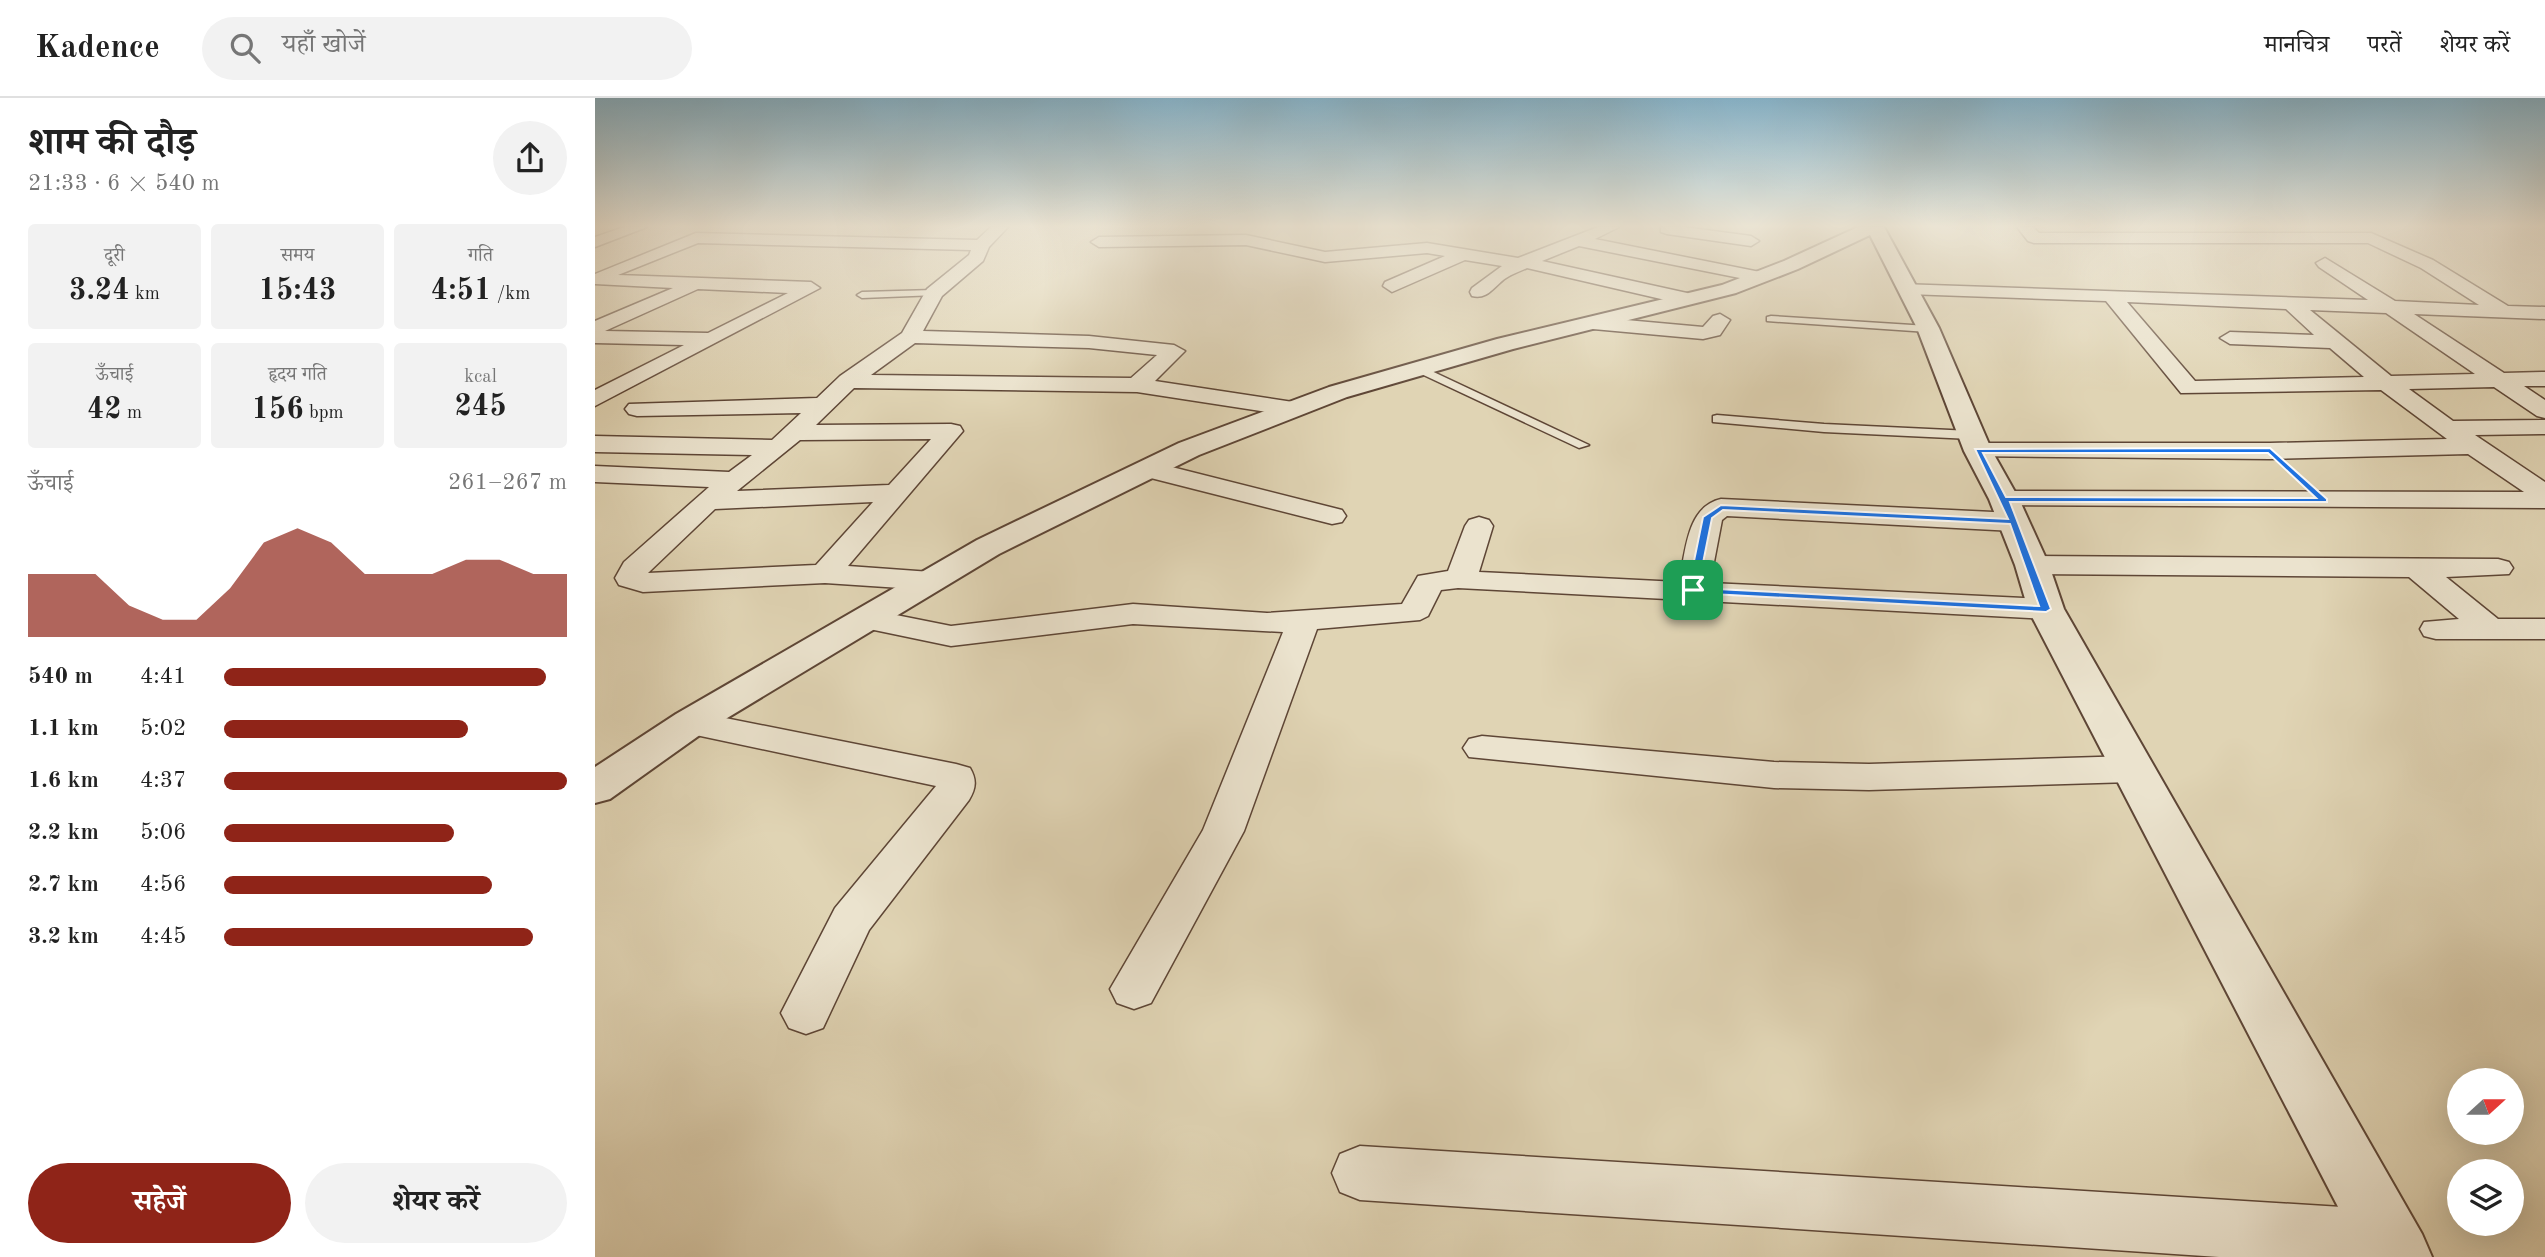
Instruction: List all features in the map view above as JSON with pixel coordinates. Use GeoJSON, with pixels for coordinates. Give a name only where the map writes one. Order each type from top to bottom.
{"type":"FeatureCollection","features":[{"type":"Feature","properties":{"kind":"street"},"geometry":{"type":"LineString","coordinates":[[595,399],[811,288],[676,281]]}},
{"type":"Feature","properties":{"kind":"street"},"geometry":{"type":"LineString","coordinates":[[931,581],[825,575],[634,582],[630,578],[635,568],[707,501],[786,440],[848,381],[910,337],[934,293],[948,281]]}},
{"type":"Feature","properties":{"kind":"street"},"geometry":{"type":"LineString","coordinates":[[1392,286],[1403,281]]}},
{"type":"Feature","properties":{"kind":"street"},"geometry":{"type":"LineString","coordinates":[[1479,292],[1491,281]]}},
{"type":"Feature","properties":{"kind":"street"},"geometry":{"type":"LineString","coordinates":[[1605,281],[1687,299]]}},
{"type":"Feature","properties":{"kind":"street"},"geometry":{"type":"LineString","coordinates":[[595,788],[636,763],[690,723],[988,547],[1189,449],[1338,392],[1729,289],[1749,281]]}},
{"type":"Feature","properties":{"kind":"street"},"geometry":{"type":"LineString","coordinates":[[1903,281],[1928,329],[1974,443],[2009,511],[2032,565],[2046,609],[2395,1248]]}},
{"type":"Feature","properties":{"kind":"street"},"geometry":{"type":"LineString","coordinates":[[2352,281],[2545,411]]}},
{"type":"Feature","properties":{"kind":"street"},"geometry":{"type":"LineString","coordinates":[[2454,281],[2504,312]]}},
{"type":"Feature","properties":{"kind":"street"},"geometry":{"type":"LineString","coordinates":[[595,328],[700,282]]}},
{"type":"Feature","properties":{"kind":"street"},"geometry":{"type":"LineString","coordinates":[[1907,288],[2545,313]]}},
{"type":"Feature","properties":{"kind":"street"},"geometry":{"type":"LineString","coordinates":[[2111,296],[2189,387],[2545,379]]}},
{"type":"Feature","properties":{"kind":"street"},"geometry":{"type":"LineString","coordinates":[[2293,305],[2381,381],[2470,446],[2545,494]]}},
{"type":"Feature","properties":{"kind":"street"},"geometry":{"type":"LineString","coordinates":[[1593,323],[1703,333],[1713,331],[1720,320]]}},
{"type":"Feature","properties":{"kind":"street"},"geometry":{"type":"LineString","coordinates":[[595,337],[714,339]]}},
{"type":"Feature","properties":{"kind":"street"},"geometry":{"type":"LineString","coordinates":[[910,337],[1063,341],[1174,351],[1137,385]]}},
{"type":"Feature","properties":{"kind":"street"},"geometry":{"type":"LineString","coordinates":[[2230,338],[2333,342]]}},
{"type":"Feature","properties":{"kind":"street"},"geometry":{"type":"LineString","coordinates":[[848,381],[1137,385],[1293,409]]}},
{"type":"Feature","properties":{"kind":"street"},"geometry":{"type":"LineString","coordinates":[[637,409],[824,405]]}},
{"type":"Feature","properties":{"kind":"street"},"geometry":{"type":"LineString","coordinates":[[2445,428],[2545,427]]}},
{"type":"Feature","properties":{"kind":"street"},"geometry":{"type":"LineString","coordinates":[[595,444],[786,440],[951,431],[825,575]]}},
{"type":"Feature","properties":{"kind":"street"},"geometry":{"type":"LineString","coordinates":[[1974,443],[2270,451],[2470,446]]}},
{"type":"Feature","properties":{"kind":"street"},"geometry":{"type":"LineString","coordinates":[[2270,451],[2324,500]]}},
{"type":"Feature","properties":{"kind":"street"},"geometry":{"type":"LineString","coordinates":[[1148,469],[1332,516]]}},
{"type":"Feature","properties":{"kind":"street"},"geometry":{"type":"LineString","coordinates":[[595,474],[733,480]]}},
{"type":"Feature","properties":{"kind":"street"},"geometry":{"type":"LineString","coordinates":[[2517,475],[2545,475]]}},
{"type":"Feature","properties":{"kind":"street"},"geometry":{"type":"LineString","coordinates":[[707,501],[895,493]]}},
{"type":"Feature","properties":{"kind":"street"},"geometry":{"type":"LineString","coordinates":[[1693,590],[1708,517],[1721,507],[2009,511],[2324,500],[2545,500]]}},
{"type":"Feature","properties":{"kind":"street"},"geometry":{"type":"LineString","coordinates":[[1463,578],[1479,526]]}},
{"type":"Feature","properties":{"kind":"street"},"geometry":{"type":"LineString","coordinates":[[2032,565],[2498,568]]}},
{"type":"Feature","properties":{"kind":"street"},"geometry":{"type":"LineString","coordinates":[[2417,568],[2490,629]]}},
{"type":"Feature","properties":{"kind":"street"},"geometry":{"type":"LineString","coordinates":[[866,619],[951,636],[1133,614],[1227,622],[1303,622],[1409,613],[1417,608],[1429,583],[1463,578],[1472,582],[1693,590],[2046,609]]}},
{"type":"Feature","properties":{"kind":"street"},"geometry":{"type":"LineString","coordinates":[[1135,989],[1223,831],[1303,622]]}},
{"type":"Feature","properties":{"kind":"street"},"geometry":{"type":"LineString","coordinates":[[2436,629],[2545,629]]}},
{"type":"Feature","properties":{"kind":"street"},"geometry":{"type":"LineString","coordinates":[[690,723],[956,777],[955,790],[851,920],[806,1013]]}},
{"type":"Feature","properties":{"kind":"street"},"geometry":{"type":"LineString","coordinates":[[1482,748],[1774,775],[1869,777],[2131,769]]}},
{"type":"Feature","properties":{"kind":"street"},"geometry":{"type":"LineString","coordinates":[[595,766],[636,763]]}},
{"type":"Feature","properties":{"kind":"street"},"geometry":{"type":"LineString","coordinates":[[1360,1173],[2395,1248]]}},
{"type":"Feature","properties":{"kind":"lane"},"geometry":{"type":"LineString","coordinates":[[862,295],[934,293]]}},
{"type":"Feature","properties":{"kind":"lane"},"geometry":{"type":"LineString","coordinates":[[1771,319],[1928,329]]}},
{"type":"Feature","properties":{"kind":"lane"},"geometry":{"type":"LineString","coordinates":[[1419,369],[1583,445]]}},
{"type":"Feature","properties":{"kind":"lane"},"geometry":{"type":"LineString","coordinates":[[1717,419],[1974,443]]}},
{"type":"Feature","properties":{"kind":"route"},"geometry":{"type":"LineString","coordinates":[[1693,590],[1708,517],[1710,512],[1721,507],[2014,522],[2004,499],[2324,500],[2270,451],[1978,451],[2014,522],[2046,609],[1693,590]]}}]}
